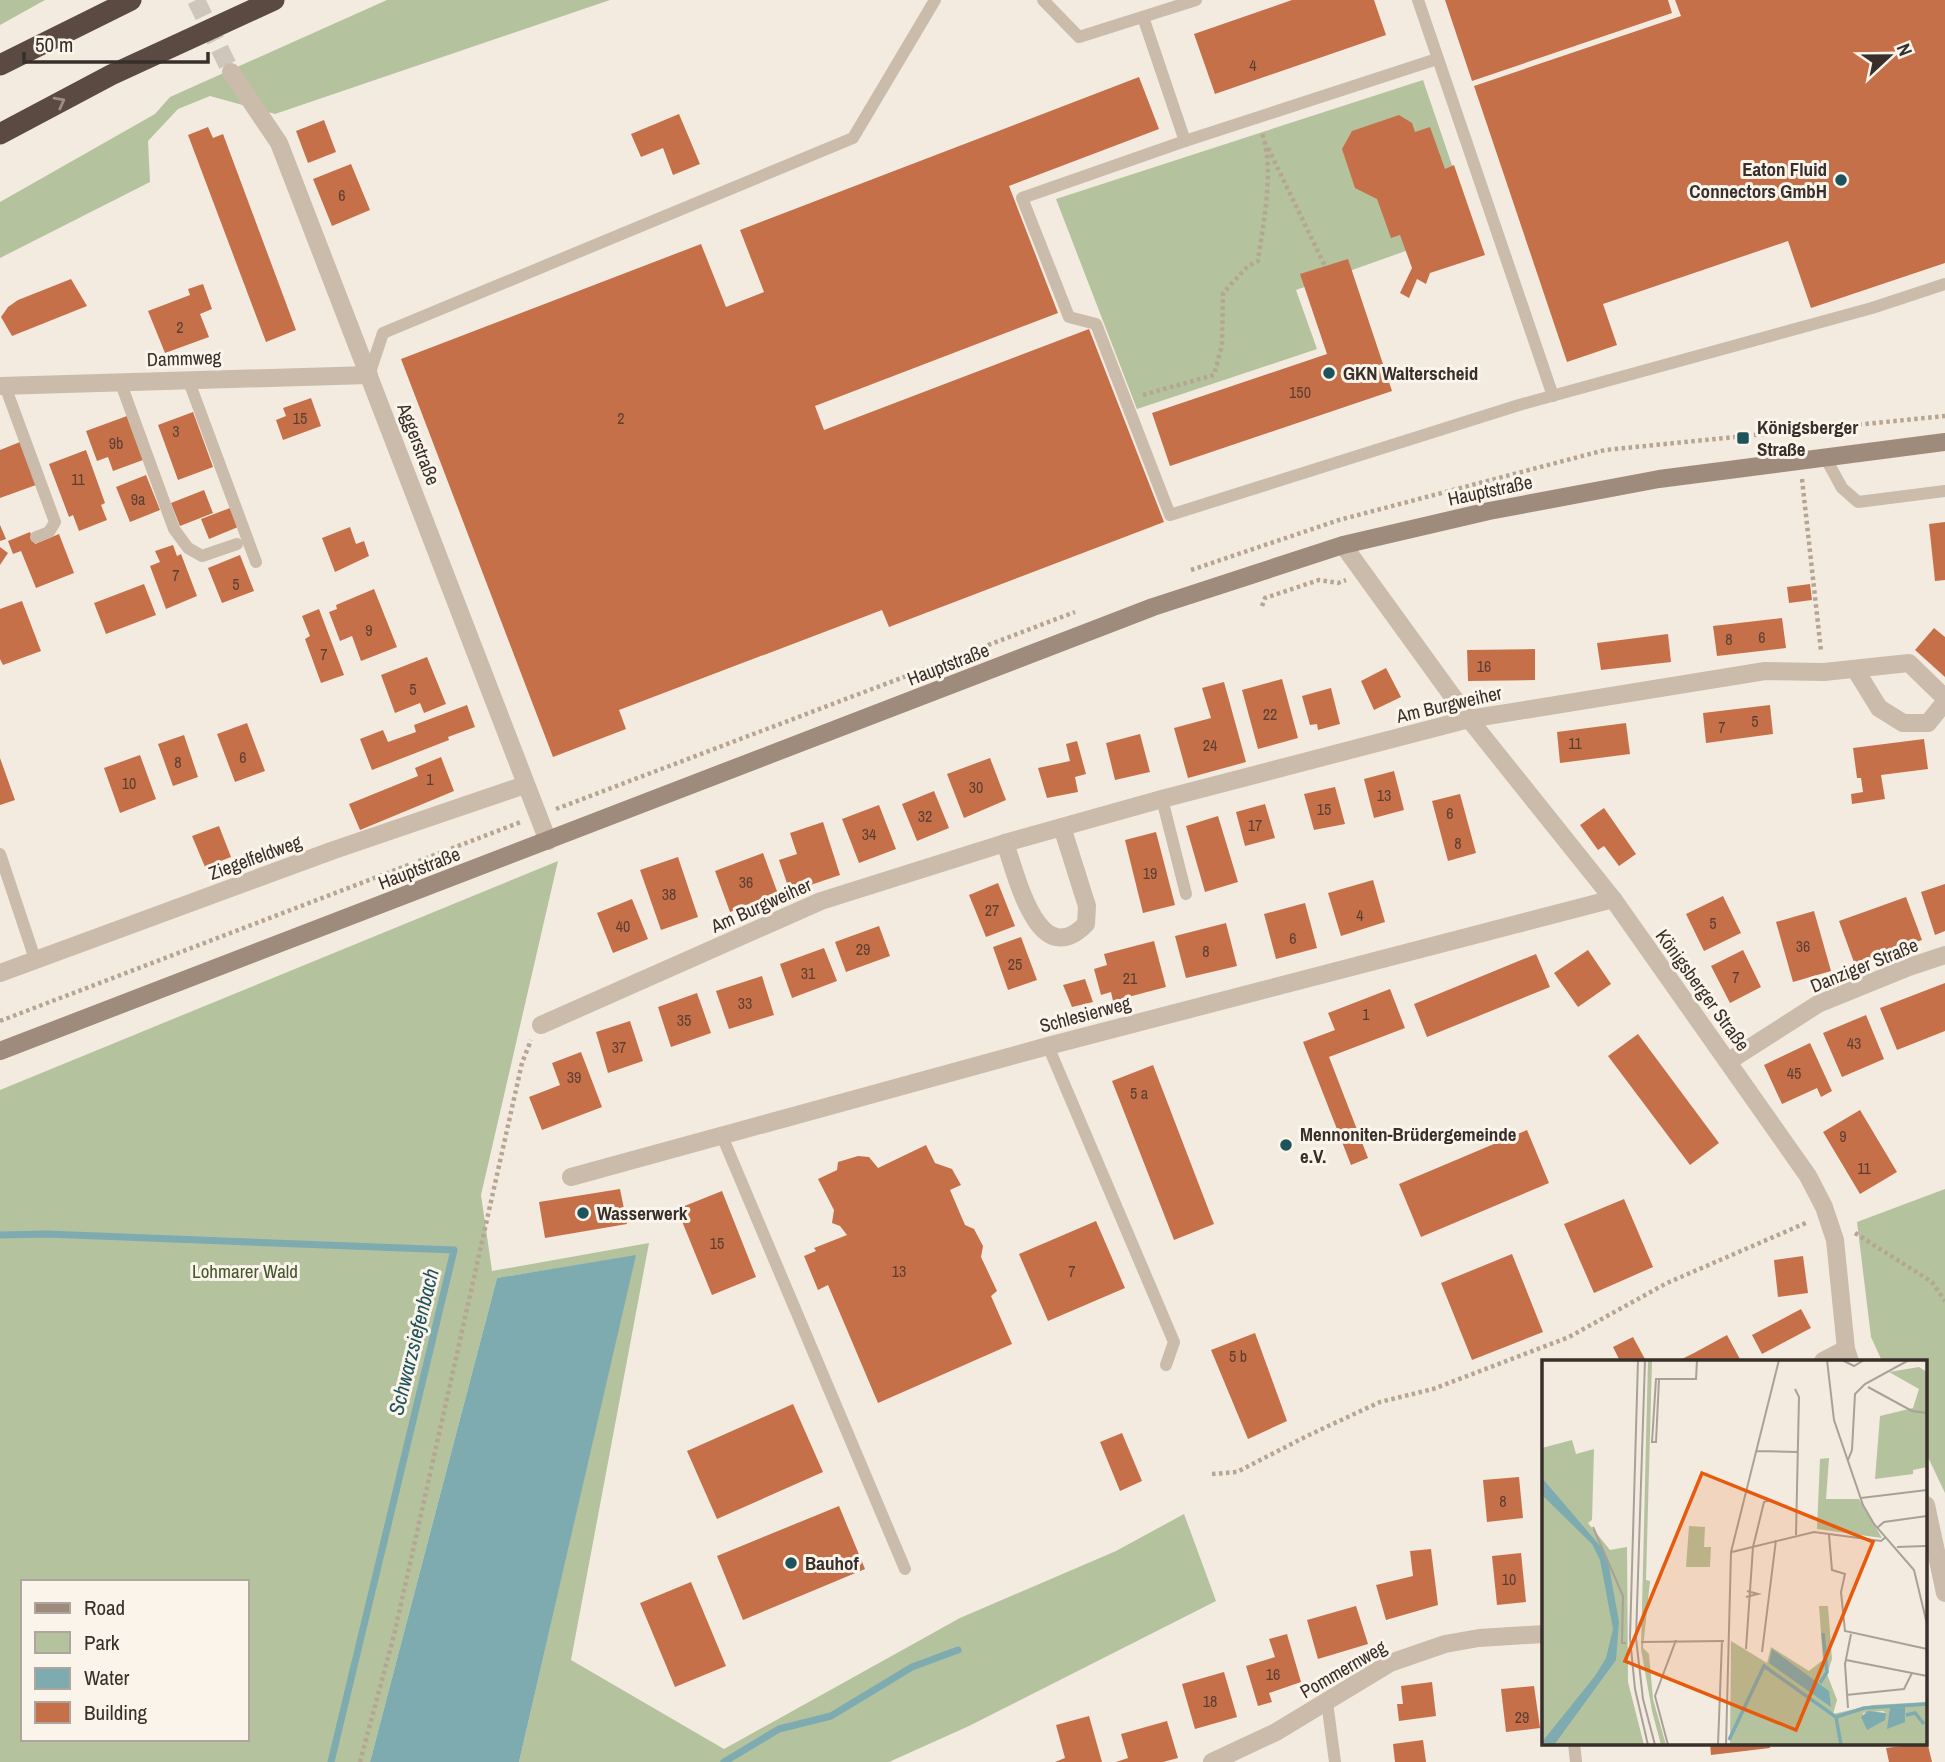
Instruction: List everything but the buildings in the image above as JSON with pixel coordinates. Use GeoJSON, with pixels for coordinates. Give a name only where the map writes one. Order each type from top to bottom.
{"type":"FeatureCollection","features":[{"type":"Feature","properties":{"kind":"highway"},"geometry":{"type":"LineString","coordinates":[[0,65],[131,0]]}},
{"type":"Feature","properties":{"kind":"highway"},"geometry":{"type":"LineString","coordinates":[[0,134],[111,75],[274,0]]}},
{"type":"Feature","properties":{"kind":"main road","name":"Hauptstraße"},"geometry":{"type":"LineString","coordinates":[[0,1051],[1153,607],[1343,545],[1606,488],[1945,442]]}},
{"type":"Feature","properties":{"kind":"street","name":"Aggerstraße"},"geometry":{"type":"LineString","coordinates":[[231,72],[279,143],[548,841]]}},
{"type":"Feature","properties":{"kind":"street","name":"Dammweg"},"geometry":{"type":"LineString","coordinates":[[2,386],[369,374]]}},
{"type":"Feature","properties":{"kind":"street","name":"Königsberger Straße"},"geometry":{"type":"LineString","coordinates":[[1343,545],[1469,719],[1613,899],[1808,1176],[1827,1214],[1835,1240],[1848,1355]]}},
{"type":"Feature","properties":{"kind":"street","name":"Am Burgweiher"},"geometry":{"type":"LineString","coordinates":[[541,1025],[821,901],[1005,843],[1469,719],[1765,671],[1824,671],[1909,663],[1945,700],[1928,723],[1903,723],[1879,708],[1855,669]]}},
{"type":"Feature","properties":{"kind":"street","name":"Ziegelfeldweg"},"geometry":{"type":"LineString","coordinates":[[0,973],[334,850],[525,785]]}},
{"type":"Feature","properties":{"kind":"street"},"geometry":{"type":"LineString","coordinates":[[1005,843],[1031,911],[1044,933],[1059,939],[1075,936],[1086,924],[1087,906],[1062,827]]}},
{"type":"Feature","properties":{"kind":"street","name":"Schlesierweg"},"geometry":{"type":"LineString","coordinates":[[571,1177],[1048,1046],[1613,899]]}},
{"type":"Feature","properties":{"kind":"street","name":"Danziger Straße"},"geometry":{"type":"LineString","coordinates":[[1729,1061],[1818,1004],[1945,955]]}},
{"type":"Feature","properties":{"kind":"street"},"geometry":{"type":"LineString","coordinates":[[1827,1360],[1848,1355]]}},
{"type":"Feature","properties":{"kind":"street"},"geometry":{"type":"LineString","coordinates":[[1927,1510],[1945,1594]]}},
{"type":"Feature","properties":{"kind":"street","name":"Pommernweg"},"geometry":{"type":"LineString","coordinates":[[1212,1762],[1276,1732],[1390,1663],[1444,1644],[1479,1638],[1542,1634]]}},
{"type":"Feature","properties":{"kind":"lane"},"geometry":{"type":"LineString","coordinates":[[369,374],[383,333],[853,138],[935,0]]}},
{"type":"Feature","properties":{"kind":"lane"},"geometry":{"type":"LineString","coordinates":[[1043,0],[1079,37],[1196,0]]}},
{"type":"Feature","properties":{"kind":"lane"},"geometry":{"type":"LineString","coordinates":[[1418,0],[1553,396]]}},
{"type":"Feature","properties":{"kind":"lane"},"geometry":{"type":"LineString","coordinates":[[1143,17],[1185,141]]}},
{"type":"Feature","properties":{"kind":"lane"},"geometry":{"type":"LineString","coordinates":[[1437,59],[1021,198],[1069,317],[1096,324],[1170,515],[1553,396],[1872,308],[1945,284]]}},
{"type":"Feature","properties":{"kind":"lane"},"geometry":{"type":"LineString","coordinates":[[188,379],[256,562]]}},
{"type":"Feature","properties":{"kind":"lane"},"geometry":{"type":"LineString","coordinates":[[120,381],[174,529],[188,548],[202,556],[237,544]]}},
{"type":"Feature","properties":{"kind":"lane"},"geometry":{"type":"LineString","coordinates":[[2,386],[55,522],[49,532],[36,537]]}},
{"type":"Feature","properties":{"kind":"lane"},"geometry":{"type":"LineString","coordinates":[[1825,457],[1842,488],[1858,502],[1945,491]]}},
{"type":"Feature","properties":{"kind":"lane"},"geometry":{"type":"LineString","coordinates":[[1162,799],[1186,894]]}},
{"type":"Feature","properties":{"kind":"lane"},"geometry":{"type":"LineString","coordinates":[[0,854],[35,959]]}},
{"type":"Feature","properties":{"kind":"lane"},"geometry":{"type":"LineString","coordinates":[[1048,1046],[1174,1342],[1166,1365]]}},
{"type":"Feature","properties":{"kind":"lane"},"geometry":{"type":"LineString","coordinates":[[722,1136],[905,1569]]}},
{"type":"Feature","properties":{"kind":"lane"},"geometry":{"type":"LineString","coordinates":[[1327,1702],[1335,1762]]}},
{"type":"Feature","properties":{"kind":"lane"},"geometry":{"type":"LineString","coordinates":[[1574,1744],[1576,1762]]}},
{"type":"Feature","properties":{"kind":"path"},"geometry":{"type":"LineString","coordinates":[[1257,118],[1266,144],[1325,266]]}},
{"type":"Feature","properties":{"kind":"path"},"geometry":{"type":"LineString","coordinates":[[1125,400],[1214,375],[1222,345],[1223,293],[1248,266],[1258,261],[1266,197],[1266,144]]}},
{"type":"Feature","properties":{"kind":"path"},"geometry":{"type":"LineString","coordinates":[[1339,520],[1605,450],[1945,416]]}},
{"type":"Feature","properties":{"kind":"path"},"geometry":{"type":"LineString","coordinates":[[1800,461],[1824,671]]}},
{"type":"Feature","properties":{"kind":"path"},"geometry":{"type":"LineString","coordinates":[[1262,606],[1265,598],[1319,580],[1338,583],[1363,575]]}},
{"type":"Feature","properties":{"kind":"path"},"geometry":{"type":"LineString","coordinates":[[0,1021],[1046,622]]}},
{"type":"Feature","properties":{"kind":"path"},"geometry":{"type":"LineString","coordinates":[[360,1762],[394,1635],[522,1063],[534,1034],[541,1025]]}},
{"type":"Feature","properties":{"kind":"path"},"geometry":{"type":"LineString","coordinates":[[1212,1475],[1237,1472],[1309,1434],[1380,1402],[1433,1389],[1569,1337],[1649,1292],[1827,1214],[1932,1282],[1945,1301]]}},
{"type":"Feature","properties":{"kind":"green space"},"geometry":{"type":"Polygon","coordinates":[[[0,0],[45,0],[0,25],[0,0]]]}},
{"type":"Feature","properties":{"kind":"green space"},"geometry":{"type":"Polygon","coordinates":[[[387,0],[610,0],[275,114],[210,96],[178,109],[148,141],[150,182],[0,258],[0,202],[155,114],[170,97],[387,0]]]}},
{"type":"Feature","properties":{"kind":"green space"},"geometry":{"type":"Polygon","coordinates":[[[1423,80],[1473,227],[1296,290],[1317,349],[1137,409],[1056,199],[1423,80]]]}},
{"type":"Feature","properties":{"kind":"green space","name":"Lohmarer Wald"},"geometry":{"type":"Polygon","coordinates":[[[558,861],[481,1195],[492,1271],[649,1243],[571,1660],[724,1749],[960,1618],[1116,1551],[1184,1514],[1216,1601],[969,1726],[889,1762],[519,1762],[635,1256],[497,1278],[370,1762],[0,1762],[0,1090],[558,861]]]}},
{"type":"Feature","properties":{"kind":"green space"},"geometry":{"type":"Polygon","coordinates":[[[1945,1189],[1945,1493],[1927,1455],[1927,1360],[1882,1360],[1871,1337],[1857,1222],[1945,1189]]]}},
{"type":"Feature","properties":{"kind":"water"},"geometry":{"type":"Polygon","coordinates":[[[636,1255],[519,1762],[370,1762],[497,1278],[636,1255]]]}},
{"type":"Feature","properties":{"kind":"waterway","name":"Schwarzsiefenbach"},"geometry":{"type":"LineString","coordinates":[[0,1235],[47,1234],[454,1250],[331,1762]]}},
{"type":"Feature","properties":{"kind":"waterway"},"geometry":{"type":"LineString","coordinates":[[724,1762],[779,1729],[831,1716],[912,1667],[958,1650]]}},
{"type":"Feature","properties":{"kind":"tunnel"},"geometry":{"type":"LineString","coordinates":[[196,0],[231,72]]}},
{"type":"Feature","properties":{"kind":"place","name":"Eaton Fluid Connectors GmbH"},"geometry":{"type":"Point","coordinates":[1841,180]}},
{"type":"Feature","properties":{"kind":"place","name":"GKN Walterscheid"},"geometry":{"type":"Point","coordinates":[1329,373]}},
{"type":"Feature","properties":{"kind":"place","name":"Königsberger Straße"},"geometry":{"type":"Point","coordinates":[1743,438]}},
{"type":"Feature","properties":{"kind":"place","name":"Mennoniten-Brüdergemeinde e.V."},"geometry":{"type":"Point","coordinates":[1286,1145]}},
{"type":"Feature","properties":{"kind":"place","name":"Wasserwerk"},"geometry":{"type":"Point","coordinates":[583,1213]}},
{"type":"Feature","properties":{"kind":"place","name":"Bauhof"},"geometry":{"type":"Point","coordinates":[791,1563]}}]}
